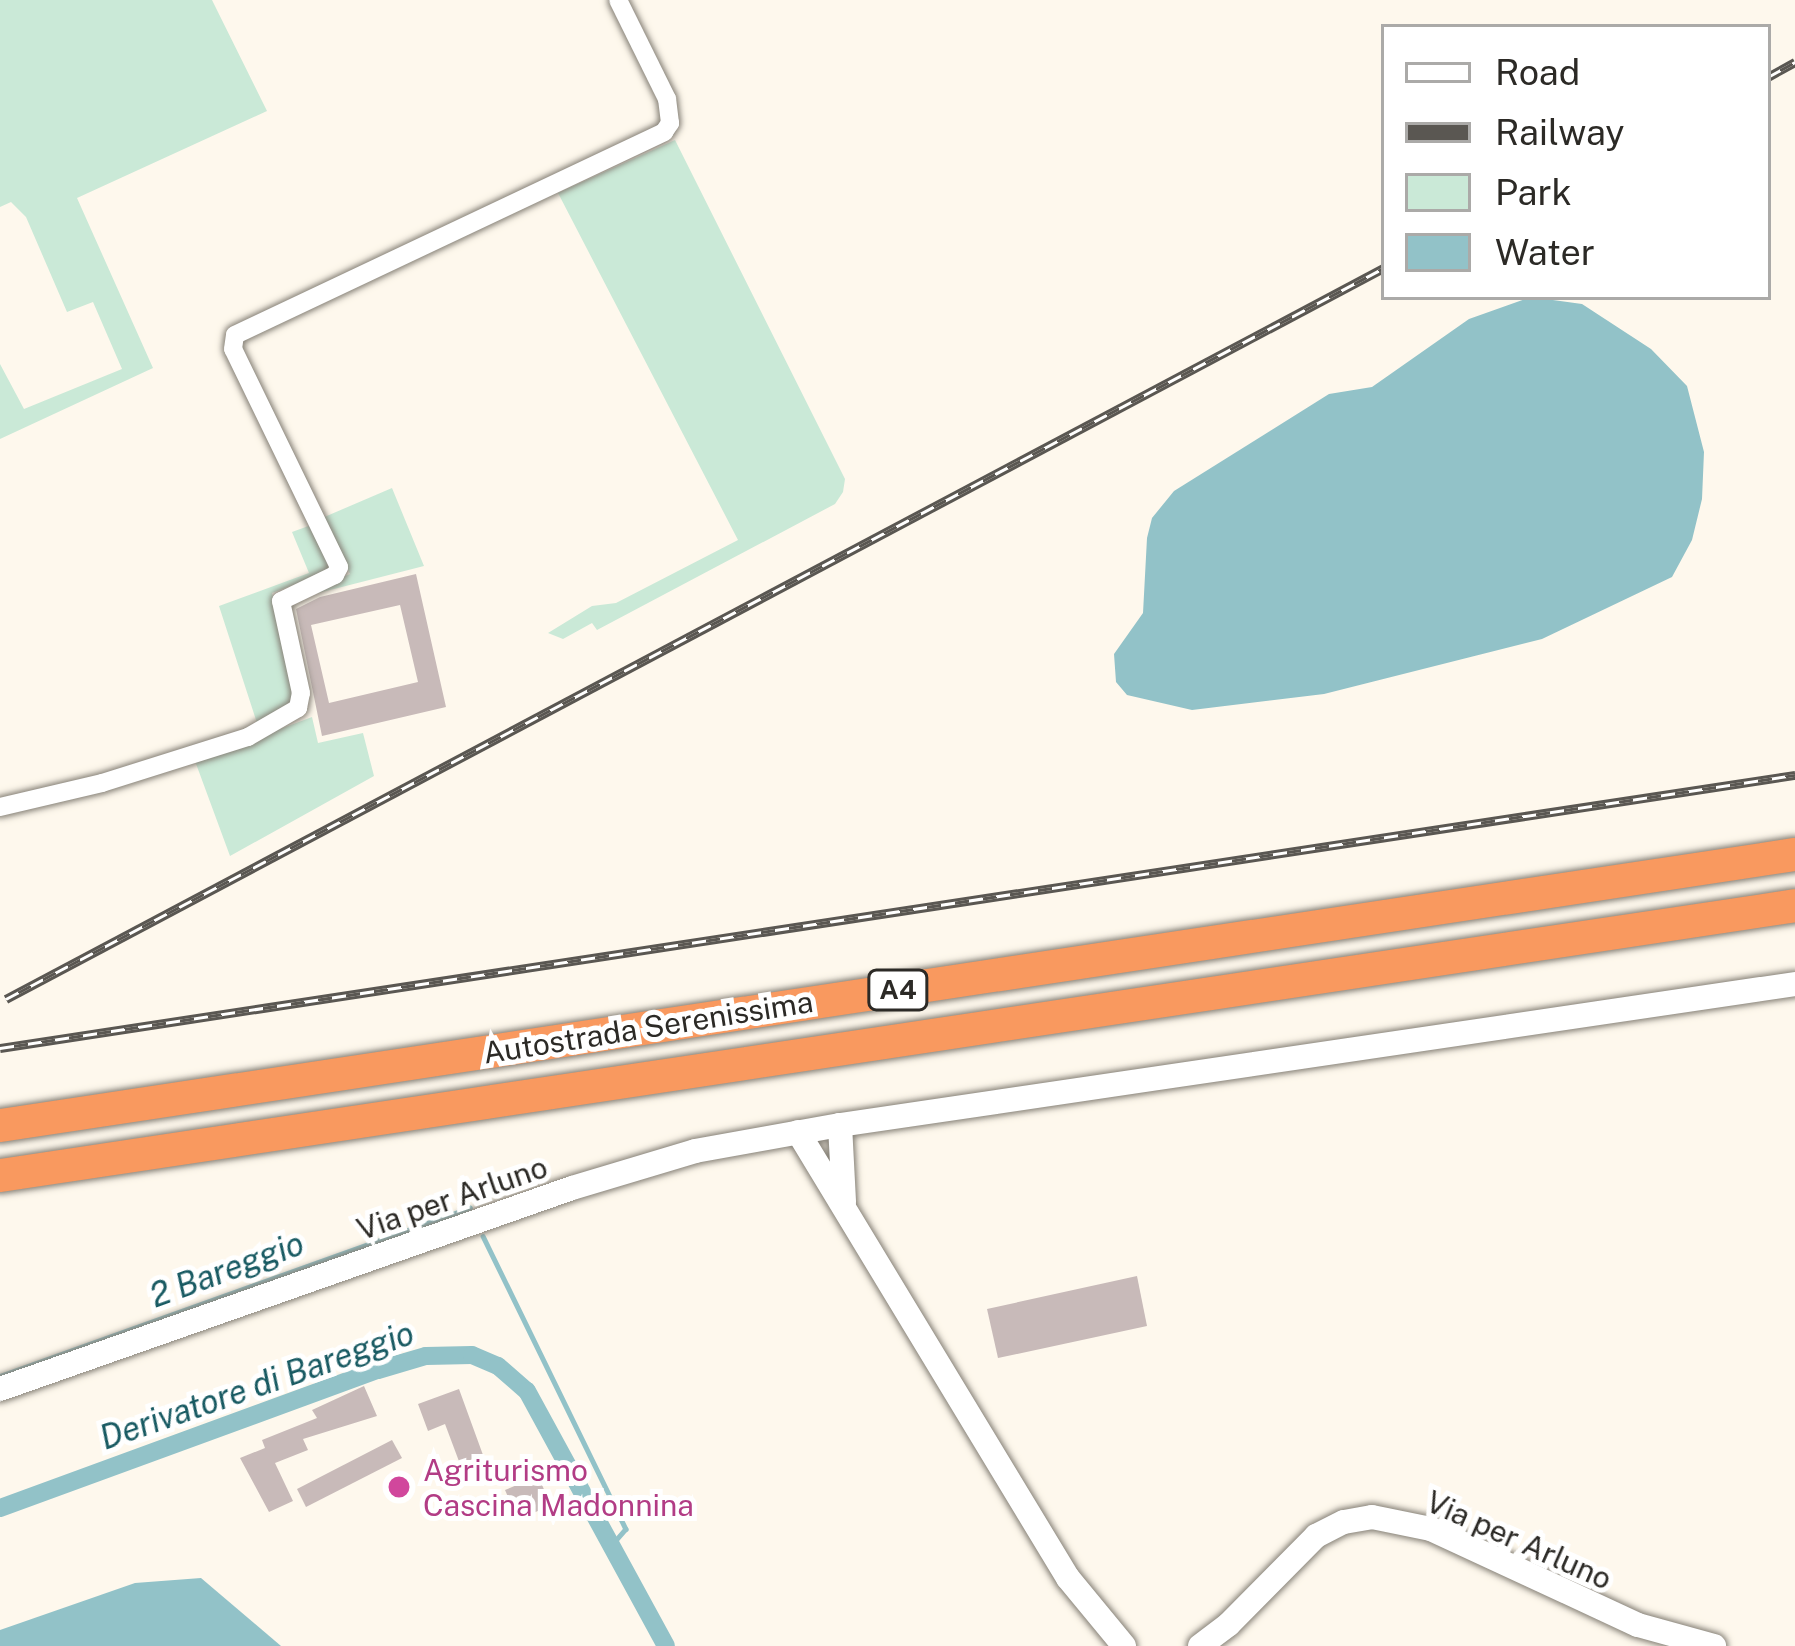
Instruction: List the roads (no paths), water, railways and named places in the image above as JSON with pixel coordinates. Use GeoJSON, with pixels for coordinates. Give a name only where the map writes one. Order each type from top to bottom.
{"type":"FeatureCollection","features":[{"type":"Feature","properties":{"kind":"highway","name":"Autostrada Serenissima"},"geometry":{"type":"LineString","coordinates":[[0,1125],[1795,854]]}},
{"type":"Feature","properties":{"kind":"highway","name":"Autostrada Serenissima"},"geometry":{"type":"LineString","coordinates":[[0,1175],[1795,904]]}},
{"type":"Feature","properties":{"kind":"street"},"geometry":{"type":"LineString","coordinates":[[0,807],[102,783],[248,737],[298,708],[301,693],[281,601],[335,575],[339,567],[233,350],[235,335],[664,132],[670,123],[667,99],[618,0]]}},
{"type":"Feature","properties":{"kind":"street","name":"Via per Arluno"},"geometry":{"type":"LineString","coordinates":[[0,1389],[572,1188],[695,1151],[840,1125],[1795,984]]}},
{"type":"Feature","properties":{"kind":"street"},"geometry":{"type":"LineString","coordinates":[[840,1125],[844,1205]]}},
{"type":"Feature","properties":{"kind":"street"},"geometry":{"type":"LineString","coordinates":[[796,1133],[1068,1578],[1124,1646]]}},
{"type":"Feature","properties":{"kind":"street","name":"Via per Arluno"},"geometry":{"type":"LineString","coordinates":[[1199,1646],[1229,1624],[1316,1536],[1344,1522],[1372,1517],[1431,1528],[1638,1625],[1714,1646]]}},
{"type":"Feature","properties":{"kind":"water"},"geometry":{"type":"Polygon","coordinates":[[[1523,300],[1582,304],[1651,349],[1687,386],[1704,452],[1702,499],[1692,540],[1672,577],[1542,639],[1324,694],[1192,710],[1127,695],[1116,682],[1114,654],[1143,613],[1152,518],[1174,491],[1329,394],[1372,387],[1469,319],[1523,300]]]}},
{"type":"Feature","properties":{"kind":"water"},"geometry":{"type":"Polygon","coordinates":[[[201,1578],[281,1646],[0,1646],[0,1630],[135,1583],[201,1578]]]}},
{"type":"Feature","properties":{"kind":"waterway","name":"2 Bareggio"},"geometry":{"type":"LineString","coordinates":[[0,1376],[470,1208]]}},
{"type":"Feature","properties":{"kind":"waterway","name":"2 Bareggio"},"geometry":{"type":"LineString","coordinates":[[483,1236],[626,1529],[611,1546]]}},
{"type":"Feature","properties":{"kind":"waterway","name":"Derivatore di Bareggio"},"geometry":{"type":"LineString","coordinates":[[0,1508],[378,1370],[426,1356],[472,1355],[498,1366],[527,1391],[666,1646]]}},
{"type":"Feature","properties":{"kind":"railway"},"geometry":{"type":"LineString","coordinates":[[1771,75],[1795,62]]}},
{"type":"Feature","properties":{"kind":"railway"},"geometry":{"type":"LineString","coordinates":[[6,999],[1381,270]]}},
{"type":"Feature","properties":{"kind":"railway"},"geometry":{"type":"LineString","coordinates":[[0,1048],[1795,775]]}},
{"type":"Feature","properties":{"kind":"place","name":"Agriturismo Cascina Madonnina"},"geometry":{"type":"Point","coordinates":[399,1487]}}]}
